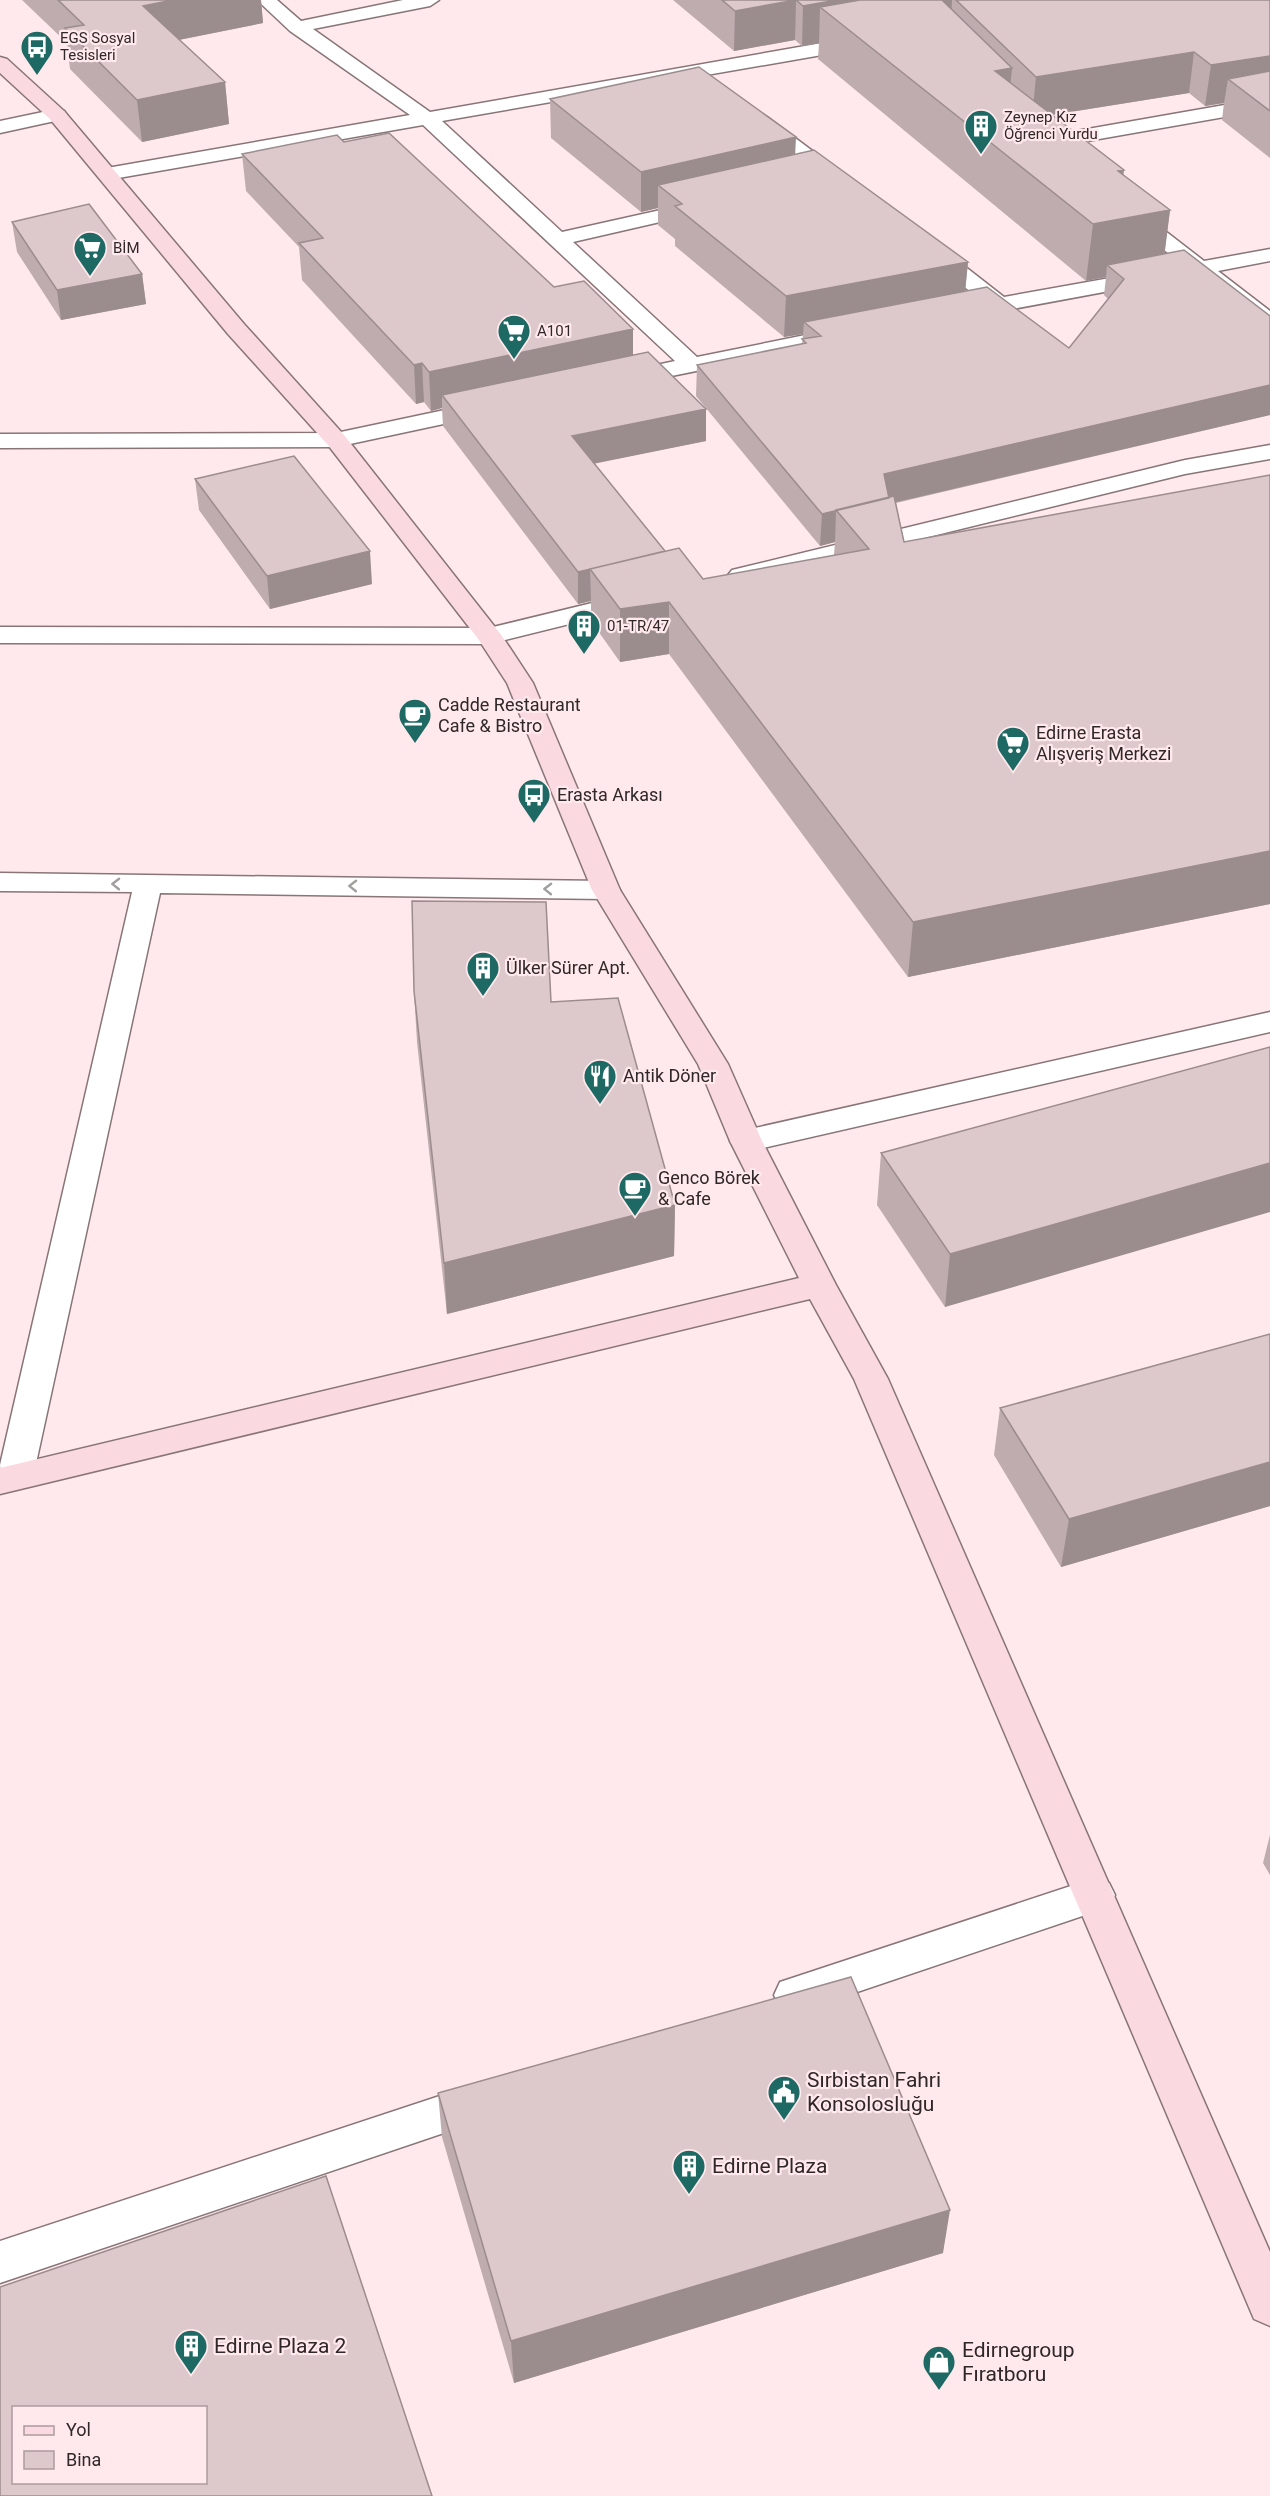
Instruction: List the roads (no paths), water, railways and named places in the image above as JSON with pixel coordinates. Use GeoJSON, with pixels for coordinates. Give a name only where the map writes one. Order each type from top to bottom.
{"type":"FeatureCollection","features":[{"type":"Feature","properties":{"kind":"street"},"geometry":{"type":"LineString","coordinates":[[266,0],[297,27],[428,119],[560,239],[691,364]]}},
{"type":"Feature","properties":{"kind":"street"},"geometry":{"type":"LineString","coordinates":[[297,27],[430,0]]}},
{"type":"Feature","properties":{"kind":"street"},"geometry":{"type":"LineString","coordinates":[[107,174],[883,38]]}},
{"type":"Feature","properties":{"kind":"street"},"geometry":{"type":"LineString","coordinates":[[0,63],[57,115],[236,329],[336,440],[489,636],[520,683],[606,890],[713,1064],[746,1141],[819,1285],[871,1379],[1270,2304]]}},
{"type":"Feature","properties":{"kind":"street"},"geometry":{"type":"LineString","coordinates":[[694,71],[713,85]]}},
{"type":"Feature","properties":{"kind":"street"},"geometry":{"type":"LineString","coordinates":[[1042,143],[1270,103]]}},
{"type":"Feature","properties":{"kind":"street"},"geometry":{"type":"LineString","coordinates":[[741,106],[853,191]]}},
{"type":"Feature","properties":{"kind":"street"},"geometry":{"type":"LineString","coordinates":[[0,127],[57,115]]}},
{"type":"Feature","properties":{"kind":"street"},"geometry":{"type":"LineString","coordinates":[[1026,127],[1060,158]]}},
{"type":"Feature","properties":{"kind":"street"},"geometry":{"type":"LineString","coordinates":[[812,182],[835,176]]}},
{"type":"Feature","properties":{"kind":"street"},"geometry":{"type":"LineString","coordinates":[[1115,201],[1270,322]]}},
{"type":"Feature","properties":{"kind":"street"},"geometry":{"type":"LineString","coordinates":[[560,239],[720,202]]}},
{"type":"Feature","properties":{"kind":"street"},"geometry":{"type":"LineString","coordinates":[[917,240],[999,304]]}},
{"type":"Feature","properties":{"kind":"street"},"geometry":{"type":"LineString","coordinates":[[942,315],[1270,255]]}},
{"type":"Feature","properties":{"kind":"street"},"geometry":{"type":"LineString","coordinates":[[600,383],[862,331]]}},
{"type":"Feature","properties":{"kind":"street"},"geometry":{"type":"LineString","coordinates":[[0,441],[336,440],[508,403]]}},
{"type":"Feature","properties":{"kind":"street"},"geometry":{"type":"LineString","coordinates":[[721,580],[1185,467],[1270,452]]}},
{"type":"Feature","properties":{"kind":"street"},"geometry":{"type":"LineString","coordinates":[[0,635],[489,636],[651,597]]}},
{"type":"Feature","properties":{"kind":"street"},"geometry":{"type":"LineString","coordinates":[[0,882],[606,890]]}},
{"type":"Feature","properties":{"kind":"street"},"geometry":{"type":"LineString","coordinates":[[148,884],[7,1479],[819,1285]]}},
{"type":"Feature","properties":{"kind":"street"},"geometry":{"type":"LineString","coordinates":[[746,1141],[1270,1022]]}},
{"type":"Feature","properties":{"kind":"street"},"geometry":{"type":"LineString","coordinates":[[756,2008],[1095,1895]]}},
{"type":"Feature","properties":{"kind":"street"},"geometry":{"type":"LineString","coordinates":[[0,2262],[519,2088]]}},
{"type":"Feature","properties":{"kind":"place","name":"EGS Sosyal Tesisleri"},"geometry":{"type":"Point","coordinates":[37,76]}},
{"type":"Feature","properties":{"kind":"place","name":"Zeynep Kız Öğrenci Yurdu"},"geometry":{"type":"Point","coordinates":[981,155]}},
{"type":"Feature","properties":{"kind":"place","name":"BİM"},"geometry":{"type":"Point","coordinates":[90,277]}},
{"type":"Feature","properties":{"kind":"place","name":"A101"},"geometry":{"type":"Point","coordinates":[514,360]}},
{"type":"Feature","properties":{"kind":"place","name":"01-TR/47"},"geometry":{"type":"Point","coordinates":[584,655]}},
{"type":"Feature","properties":{"kind":"place","name":"Cadde Restaurant Cafe & Bistro"},"geometry":{"type":"Point","coordinates":[415,744]}},
{"type":"Feature","properties":{"kind":"place","name":"Edirne Erasta Alışveriş Merkezi"},"geometry":{"type":"Point","coordinates":[1013,772]}},
{"type":"Feature","properties":{"kind":"place","name":"Erasta Arkası"},"geometry":{"type":"Point","coordinates":[534,824]}},
{"type":"Feature","properties":{"kind":"place","name":"Ülker Sürer Apt."},"geometry":{"type":"Point","coordinates":[483,997]}},
{"type":"Feature","properties":{"kind":"place","name":"Antik Döner"},"geometry":{"type":"Point","coordinates":[600,1105]}},
{"type":"Feature","properties":{"kind":"place","name":"Genco Börek & Cafe"},"geometry":{"type":"Point","coordinates":[635,1217]}},
{"type":"Feature","properties":{"kind":"place","name":"Sırbistan Fahri Konsolosluğu"},"geometry":{"type":"Point","coordinates":[784,2121]}},
{"type":"Feature","properties":{"kind":"place","name":"Edirne Plaza"},"geometry":{"type":"Point","coordinates":[689,2195]}},
{"type":"Feature","properties":{"kind":"place","name":"Edirne Plaza 2"},"geometry":{"type":"Point","coordinates":[191,2375]}},
{"type":"Feature","properties":{"kind":"place","name":"Edirnegroup Fıratboru"},"geometry":{"type":"Point","coordinates":[939,2391]}}]}
